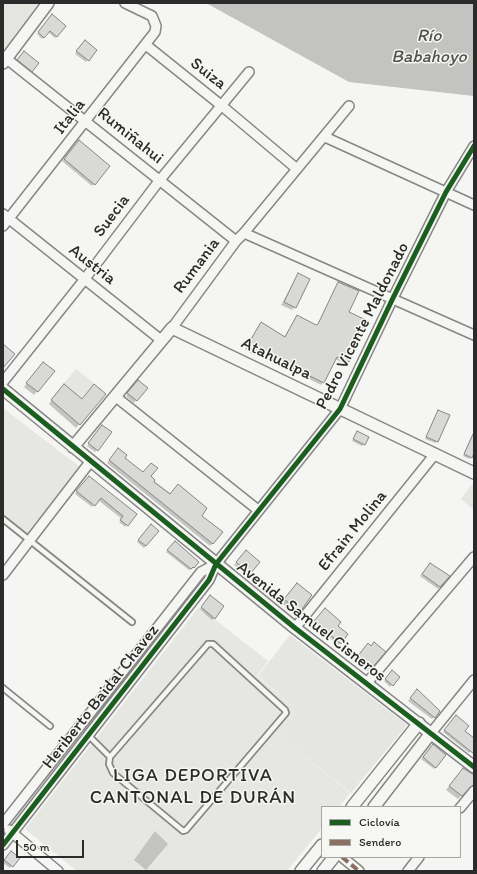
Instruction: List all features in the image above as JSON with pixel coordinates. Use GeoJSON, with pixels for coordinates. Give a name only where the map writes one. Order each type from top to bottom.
{"type":"FeatureCollection","features":[{"type":"Feature","properties":{"kind":"street"},"geometry":{"type":"LineString","coordinates":[[4,59],[48,3]]}},
{"type":"Feature","properties":{"kind":"street"},"geometry":{"type":"LineString","coordinates":[[125,3],[152,16],[156,26],[155,32],[146,45]]}},
{"type":"Feature","properties":{"kind":"street","name":"Suiza"},"geometry":{"type":"LineString","coordinates":[[146,45],[297,169]]}},
{"type":"Feature","properties":{"kind":"street","name":"Italia"},"geometry":{"type":"LineString","coordinates":[[3,226],[6,216],[87,122],[146,45]]}},
{"type":"Feature","properties":{"kind":"street","name":"Rumiñahui"},"geometry":{"type":"LineString","coordinates":[[4,59],[87,122],[236,241]]}},
{"type":"Feature","properties":{"kind":"street","name":"Suecia"},"geometry":{"type":"LineString","coordinates":[[3,382],[84,280],[159,180],[249,72]]}},
{"type":"Feature","properties":{"kind":"street","name":"Rumania"},"geometry":{"type":"LineString","coordinates":[[73,447],[172,328],[236,241],[325,137],[349,106]]}},
{"type":"Feature","properties":{"kind":"street"},"geometry":{"type":"LineString","coordinates":[[325,137],[474,204]]}},
{"type":"Feature","properties":{"kind":"street","name":"Pedro Vicente Maldonado"},"geometry":{"type":"LineString","coordinates":[[216,564],[340,409],[446,192],[474,146]]}},
{"type":"Feature","properties":{"kind":"street","name":"Austria"},"geometry":{"type":"LineString","coordinates":[[6,216],[84,280],[162,340]]}},
{"type":"Feature","properties":{"kind":"street"},"geometry":{"type":"LineString","coordinates":[[244,233],[474,335]]}},
{"type":"Feature","properties":{"kind":"street","name":"Atahualpa"},"geometry":{"type":"LineString","coordinates":[[172,328],[474,473]]}},
{"type":"Feature","properties":{"kind":"street","name":"Avenida Samuel Cisneros"},"geometry":{"type":"LineString","coordinates":[[3,389],[90,462],[366,684],[473,764]]}},
{"type":"Feature","properties":{"kind":"street"},"geometry":{"type":"LineString","coordinates":[[116,397],[258,510]]}},
{"type":"Feature","properties":{"kind":"street","name":"Efrain Molina"},"geometry":{"type":"LineString","coordinates":[[296,628],[435,454]]}},
{"type":"Feature","properties":{"kind":"street"},"geometry":{"type":"LineString","coordinates":[[3,575],[90,462]]}},
{"type":"Feature","properties":{"kind":"street"},"geometry":{"type":"LineString","coordinates":[[366,684],[474,557]]}},
{"type":"Feature","properties":{"kind":"street","name":"Heriberto Baidal Chavez"},"geometry":{"type":"LineString","coordinates":[[3,845],[209,580],[216,564]]}},
{"type":"Feature","properties":{"kind":"street","name":"Heriberto Baidal Chavez"},"geometry":{"type":"LineString","coordinates":[[3,824],[201,572],[216,564]]}},
{"type":"Feature","properties":{"kind":"street"},"geometry":{"type":"LineString","coordinates":[[375,806],[474,680]]}},
{"type":"Feature","properties":{"kind":"street"},"geometry":{"type":"LineString","coordinates":[[353,806],[419,723]]}},
{"type":"Feature","properties":{"kind":"street"},"geometry":{"type":"LineString","coordinates":[[461,807],[474,791]]}},
{"type":"Feature","properties":{"kind":"street"},"geometry":{"type":"LineString","coordinates":[[3,824],[58,871]]}},
{"type":"Feature","properties":{"kind":"street"},"geometry":{"type":"LineString","coordinates":[[301,871],[321,846]]}},
{"type":"Feature","properties":{"kind":"street"},"geometry":{"type":"LineString","coordinates":[[323,871],[333,858]]}},
{"type":"Feature","properties":{"kind":"street"},"geometry":{"type":"LineString","coordinates":[[343,858],[359,871]]}},
{"type":"Feature","properties":{"kind":"street"},"geometry":{"type":"LineString","coordinates":[[408,871],[418,858]]}},
{"type":"Feature","properties":{"kind":"lane"},"geometry":{"type":"LineString","coordinates":[[3,520],[132,622]]}},
{"type":"Feature","properties":{"kind":"lane"},"geometry":{"type":"LineString","coordinates":[[208,644],[213,644],[285,710],[284,716],[186,830],[183,831],[113,773],[109,764],[110,757],[208,644]]}},
{"type":"Feature","properties":{"kind":"lane"},"geometry":{"type":"LineString","coordinates":[[3,688],[50,726]]}},
{"type":"Feature","properties":{"kind":"lane"},"geometry":{"type":"LineString","coordinates":[[88,735],[110,757]]}},
{"type":"Feature","properties":{"kind":"shaded area"},"geometry":{"type":"Polygon","coordinates":[[[3,3],[40,3],[14,36],[17,41],[7,53],[3,49],[3,3]]]}},
{"type":"Feature","properties":{"kind":"shaded area"},"geometry":{"type":"Polygon","coordinates":[[[76,369],[94,383],[68,415],[50,400],[76,369]]]}},
{"type":"Feature","properties":{"kind":"shaded area"},"geometry":{"type":"Polygon","coordinates":[[[3,408],[80,467],[28,536],[3,517],[3,408]]]}},
{"type":"Feature","properties":{"kind":"shaded area"},"geometry":{"type":"Polygon","coordinates":[[[472,484],[474,486],[474,510],[461,499],[472,484]]]}},
{"type":"Feature","properties":{"kind":"shaded area","name":"LIGA DEPORTIVA CANTONAL DE DURÁN"},"geometry":{"type":"Polygon","coordinates":[[[199,607],[268,661],[257,676],[297,710],[278,735],[350,793],[340,806],[321,806],[321,829],[287,871],[77,871],[25,829],[199,607]]]}},
{"type":"Feature","properties":{"kind":"shaded area"},"geometry":{"type":"Polygon","coordinates":[[[290,635],[407,725],[351,793],[278,735],[297,710],[258,676],[290,635]]]}},
{"type":"Feature","properties":{"kind":"water","name":"Río Babahoyo"},"geometry":{"type":"Polygon","coordinates":[[[206,3],[474,3],[474,96],[349,82],[206,3]]]}},
{"type":"Feature","properties":{"kind":"water"},"geometry":{"type":"Polygon","coordinates":[[[155,831],[168,844],[146,870],[134,860],[155,831]]]}},
{"type":"Feature","properties":{"kind":"building"},"geometry":{"type":"Polygon","coordinates":[[[52,14],[66,26],[57,37],[50,31],[44,38],[38,32],[52,14]]]}},
{"type":"Feature","properties":{"kind":"building"},"geometry":{"type":"Polygon","coordinates":[[[85,40],[97,50],[89,61],[76,51],[85,40]]]}},
{"type":"Feature","properties":{"kind":"building"},"geometry":{"type":"Polygon","coordinates":[[[24,51],[39,63],[32,72],[17,60],[24,51]]]}},
{"type":"Feature","properties":{"kind":"building"},"geometry":{"type":"Polygon","coordinates":[[[79,140],[110,166],[95,185],[64,159],[79,140]]]}},
{"type":"Feature","properties":{"kind":"building"},"geometry":{"type":"Polygon","coordinates":[[[298,273],[310,279],[296,308],[284,302],[298,273]]]}},
{"type":"Feature","properties":{"kind":"building"},"geometry":{"type":"Polygon","coordinates":[[[338,282],[359,291],[349,312],[366,320],[356,340],[358,340],[349,362],[337,357],[324,383],[294,368],[293,370],[247,346],[261,322],[285,337],[297,315],[316,325],[318,324],[338,282]]]}},
{"type":"Feature","properties":{"kind":"building"},"geometry":{"type":"Polygon","coordinates":[[[3,344],[15,354],[3,368],[3,344]]]}},
{"type":"Feature","properties":{"kind":"building"},"geometry":{"type":"Polygon","coordinates":[[[43,362],[55,371],[38,392],[26,383],[43,362]]]}},
{"type":"Feature","properties":{"kind":"building"},"geometry":{"type":"Polygon","coordinates":[[[138,380],[148,388],[137,401],[127,393],[138,380]]]}},
{"type":"Feature","properties":{"kind":"building"},"geometry":{"type":"Polygon","coordinates":[[[64,384],[82,399],[94,384],[106,394],[80,425],[51,400],[64,384]]]}},
{"type":"Feature","properties":{"kind":"building"},"geometry":{"type":"Polygon","coordinates":[[[438,410],[450,415],[438,442],[426,437],[438,410]]]}},
{"type":"Feature","properties":{"kind":"building"},"geometry":{"type":"Polygon","coordinates":[[[102,425],[112,432],[98,451],[88,443],[102,425]]]}},
{"type":"Feature","properties":{"kind":"building"},"geometry":{"type":"Polygon","coordinates":[[[357,431],[369,437],[365,445],[353,439],[357,431]]]}},
{"type":"Feature","properties":{"kind":"building"},"geometry":{"type":"Polygon","coordinates":[[[474,432],[474,453],[472,458],[464,454],[474,432]]]}},
{"type":"Feature","properties":{"kind":"building"},"geometry":{"type":"Polygon","coordinates":[[[118,448],[127,455],[125,458],[143,472],[151,463],[158,468],[151,476],[155,480],[154,482],[170,494],[178,484],[207,508],[202,516],[223,532],[213,544],[109,460],[118,448]]]}},
{"type":"Feature","properties":{"kind":"building"},"geometry":{"type":"Polygon","coordinates":[[[89,476],[137,514],[128,526],[120,520],[123,516],[101,498],[95,506],[76,491],[89,476]]]}},
{"type":"Feature","properties":{"kind":"building"},"geometry":{"type":"Polygon","coordinates":[[[151,524],[159,531],[146,546],[138,540],[151,524]]]}},
{"type":"Feature","properties":{"kind":"building"},"geometry":{"type":"Polygon","coordinates":[[[175,541],[199,562],[194,568],[193,567],[191,569],[167,550],[175,541]]]}},
{"type":"Feature","properties":{"kind":"building"},"geometry":{"type":"Polygon","coordinates":[[[246,550],[260,562],[250,574],[236,562],[246,550]]]}},
{"type":"Feature","properties":{"kind":"building"},"geometry":{"type":"Polygon","coordinates":[[[430,563],[450,576],[440,587],[422,574],[430,563]]]}},
{"type":"Feature","properties":{"kind":"building"},"geometry":{"type":"Polygon","coordinates":[[[297,583],[312,595],[300,612],[284,599],[297,583]]]}},
{"type":"Feature","properties":{"kind":"building"},"geometry":{"type":"Polygon","coordinates":[[[210,595],[224,606],[215,619],[201,607],[210,595]]]}},
{"type":"Feature","properties":{"kind":"building"},"geometry":{"type":"Polygon","coordinates":[[[325,608],[341,622],[338,626],[348,634],[341,644],[314,621],[325,608]]]}},
{"type":"Feature","properties":{"kind":"building"},"geometry":{"type":"Polygon","coordinates":[[[374,642],[386,652],[371,669],[357,657],[368,643],[371,646],[374,642]]]}},
{"type":"Feature","properties":{"kind":"building"},"geometry":{"type":"Polygon","coordinates":[[[392,670],[400,677],[393,686],[385,679],[392,670]]]}},
{"type":"Feature","properties":{"kind":"building"},"geometry":{"type":"Polygon","coordinates":[[[417,689],[440,711],[435,718],[410,698],[417,689]]]}},
{"type":"Feature","properties":{"kind":"building"},"geometry":{"type":"Polygon","coordinates":[[[456,715],[469,726],[465,731],[474,738],[474,754],[444,730],[456,715]]]}},
{"type":"Feature","properties":{"kind":"building"},"geometry":{"type":"Polygon","coordinates":[[[433,744],[446,755],[436,768],[423,757],[433,744]]]}},
{"type":"Feature","properties":{"kind":"building"},"geometry":{"type":"Polygon","coordinates":[[[463,768],[474,775],[474,784],[462,796],[449,786],[463,768]]]}},
{"type":"Feature","properties":{"kind":"building"},"geometry":{"type":"Polygon","coordinates":[[[11,851],[20,858],[13,867],[4,860],[11,851]]]}},
{"type":"Feature","properties":{"kind":"marked path"},"geometry":{"type":"LineString","coordinates":[[343,858],[359,871]]}},
{"type":"Feature","properties":{"kind":"cycle path"},"geometry":{"type":"LineString","coordinates":[[3,845],[209,580],[216,564],[340,409],[446,192],[474,146]]}},
{"type":"Feature","properties":{"kind":"cycle path"},"geometry":{"type":"LineString","coordinates":[[3,389],[295,628],[474,767]]}},
{"type":"Feature","properties":{"kind":"district","name":"LIGA DEPORTIVA CANTONAL DE DURÁN"},"geometry":{"type":"Point","coordinates":[193,787]}}]}
